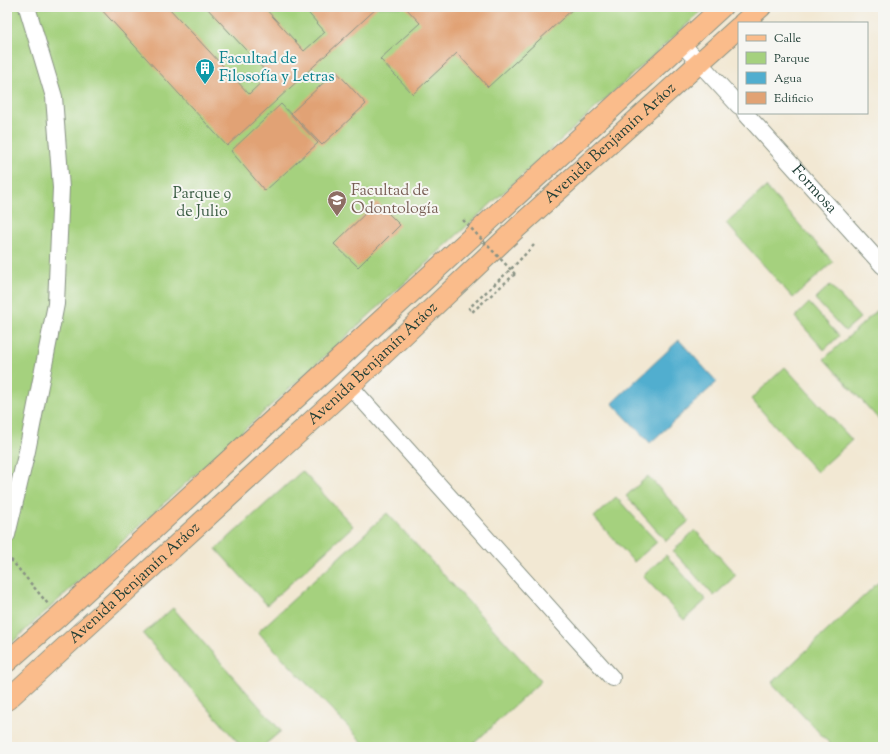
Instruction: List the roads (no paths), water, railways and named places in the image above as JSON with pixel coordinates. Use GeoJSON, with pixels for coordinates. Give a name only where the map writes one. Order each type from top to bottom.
{"type":"FeatureCollection","features":[{"type":"Feature","properties":{"kind":"main road","name":"Avenida Benjamín Aráoz"},"geometry":{"type":"LineString","coordinates":[[7,662],[58,617],[722,7]]}},
{"type":"Feature","properties":{"kind":"main road"},"geometry":{"type":"LineString","coordinates":[[744,22],[761,7]]}},
{"type":"Feature","properties":{"kind":"main road","name":"Avenida Benjamín Aráoz"},"geometry":{"type":"LineString","coordinates":[[7,700],[350,386],[518,227],[738,28]]}},
{"type":"Feature","properties":{"kind":"street"},"geometry":{"type":"LineString","coordinates":[[7,535],[27,451],[56,304],[61,188],[54,97],[27,7]]}},
{"type":"Feature","properties":{"kind":"street"},"geometry":{"type":"LineString","coordinates":[[682,44],[738,105]]}},
{"type":"Feature","properties":{"kind":"street","name":"Formosa"},"geometry":{"type":"LineString","coordinates":[[746,114],[883,266]]}},
{"type":"Feature","properties":{"kind":"street"},"geometry":{"type":"LineString","coordinates":[[350,386],[612,678]]}},
{"type":"Feature","properties":{"kind":"water"},"geometry":{"type":"Polygon","coordinates":[[[679,340],[717,382],[650,443],[612,403],[679,340]]]}},
{"type":"Feature","properties":{"kind":"place","name":"Facultad de Filosofía y Letras"},"geometry":{"type":"Point","coordinates":[205,85]}},
{"type":"Feature","properties":{"kind":"place","name":"Facultad de Odontología"},"geometry":{"type":"Point","coordinates":[337,217]}},
{"type":"Feature","properties":{"kind":"park label","name":"Parque 9 de Julio"},"geometry":{"type":"Point","coordinates":[202,203]}}]}
